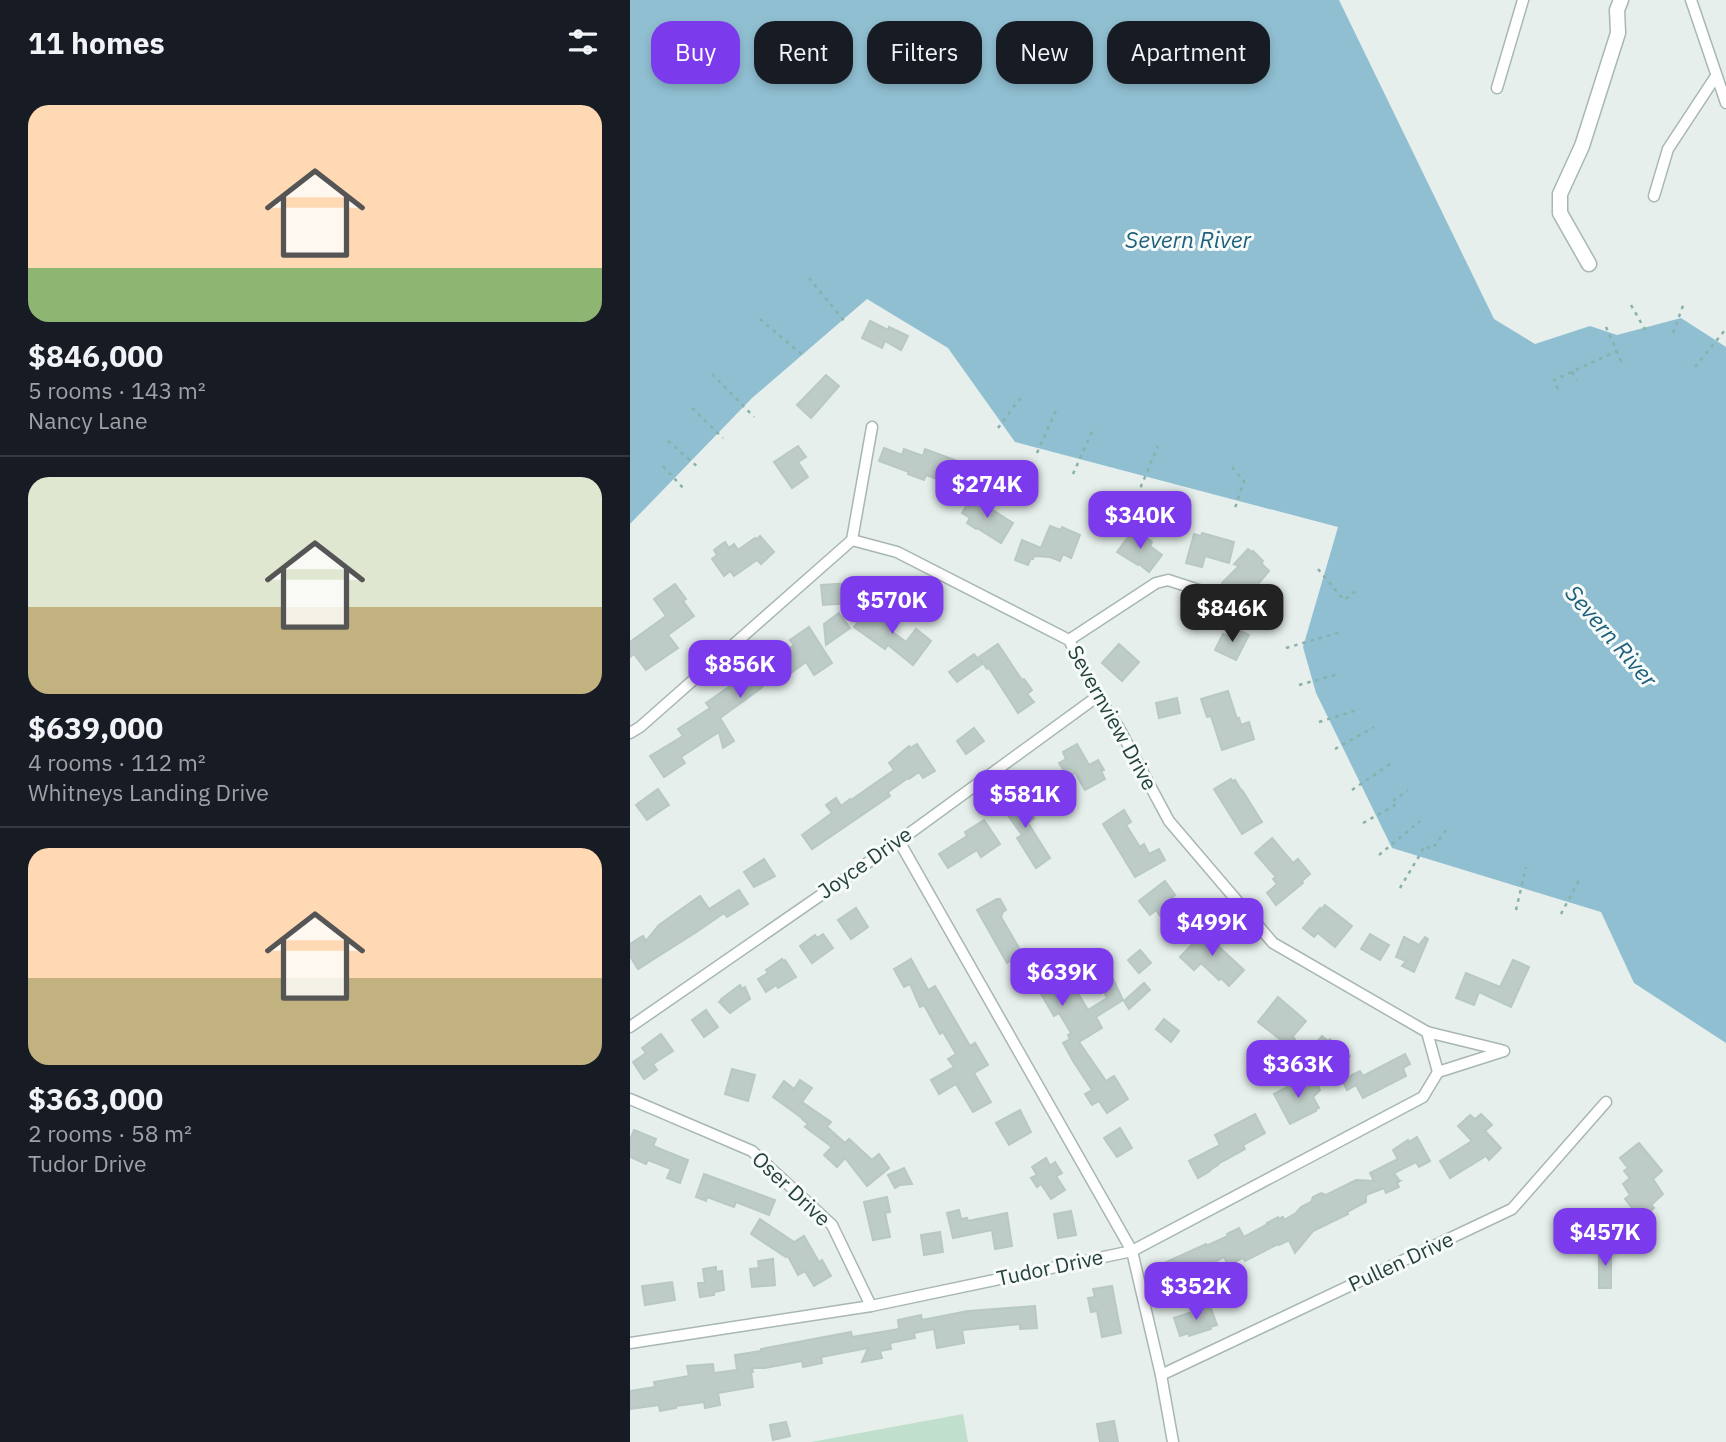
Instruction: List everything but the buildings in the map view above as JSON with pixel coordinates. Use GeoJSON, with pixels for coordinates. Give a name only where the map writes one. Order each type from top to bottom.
{"type":"FeatureCollection","features":[{"type":"Feature","properties":{"kind":"street"},"geometry":{"type":"LineString","coordinates":[[1497,88],[1523,0]]}},
{"type":"Feature","properties":{"kind":"street"},"geometry":{"type":"LineString","coordinates":[[1589,264],[1560,213],[1560,194],[1581,146],[1618,33],[1617,10],[1621,0]]}},
{"type":"Feature","properties":{"kind":"street"},"geometry":{"type":"LineString","coordinates":[[1691,0],[1726,103]]}},
{"type":"Feature","properties":{"kind":"street"},"geometry":{"type":"LineString","coordinates":[[1654,196],[1668,149],[1716,76]]}},
{"type":"Feature","properties":{"kind":"street"},"geometry":{"type":"LineString","coordinates":[[630,733],[852,540],[872,427]]}},
{"type":"Feature","properties":{"kind":"street","name":"Severnview Drive"},"geometry":{"type":"LineString","coordinates":[[852,540],[897,552],[1069,640],[1168,821],[1273,943],[1427,1032],[1504,1051],[1438,1072]]}},
{"type":"Feature","properties":{"kind":"street"},"geometry":{"type":"LineString","coordinates":[[1069,640],[1156,583],[1168,580],[1205,592]]}},
{"type":"Feature","properties":{"kind":"street","name":"Joyce Drive"},"geometry":{"type":"LineString","coordinates":[[630,1027],[899,841],[1098,695]]}},
{"type":"Feature","properties":{"kind":"street"},"geometry":{"type":"LineString","coordinates":[[899,841],[1132,1251],[1161,1375],[1173,1442]]}},
{"type":"Feature","properties":{"kind":"street"},"geometry":{"type":"LineString","coordinates":[[1427,1032],[1438,1072]]}},
{"type":"Feature","properties":{"kind":"street","name":"Tudor Drive"},"geometry":{"type":"LineString","coordinates":[[630,1343],[872,1306],[1132,1251],[1423,1097],[1438,1072]]}},
{"type":"Feature","properties":{"kind":"street","name":"Oser Drive"},"geometry":{"type":"LineString","coordinates":[[630,1099],[752,1151],[832,1225],[872,1306]]}},
{"type":"Feature","properties":{"kind":"street","name":"Pullen Drive"},"geometry":{"type":"LineString","coordinates":[[1161,1375],[1512,1209],[1606,1102]]}},
{"type":"Feature","properties":{"kind":"path"},"geometry":{"type":"LineString","coordinates":[[809,278],[845,322]]}},
{"type":"Feature","properties":{"kind":"path"},"geometry":{"type":"LineString","coordinates":[[1673,333],[1684,303]]}},
{"type":"Feature","properties":{"kind":"path"},"geometry":{"type":"LineString","coordinates":[[1631,305],[1647,333]]}},
{"type":"Feature","properties":{"kind":"path"},"geometry":{"type":"LineString","coordinates":[[760,319],[805,357]]}},
{"type":"Feature","properties":{"kind":"path"},"geometry":{"type":"LineString","coordinates":[[1606,327],[1619,362],[1626,360]]}},
{"type":"Feature","properties":{"kind":"path"},"geometry":{"type":"LineString","coordinates":[[1695,367],[1726,330]]}},
{"type":"Feature","properties":{"kind":"path"},"geometry":{"type":"LineString","coordinates":[[1558,389],[1554,380],[1617,351]]}},
{"type":"Feature","properties":{"kind":"path"},"geometry":{"type":"LineString","coordinates":[[1604,357],[1608,365]]}},
{"type":"Feature","properties":{"kind":"path"},"geometry":{"type":"LineString","coordinates":[[1588,365],[1592,372]]}},
{"type":"Feature","properties":{"kind":"path"},"geometry":{"type":"LineString","coordinates":[[1572,372],[1577,380]]}},
{"type":"Feature","properties":{"kind":"path"},"geometry":{"type":"LineString","coordinates":[[712,374],[754,417]]}},
{"type":"Feature","properties":{"kind":"path"},"geometry":{"type":"LineString","coordinates":[[998,428],[1022,396]]}},
{"type":"Feature","properties":{"kind":"path"},"geometry":{"type":"LineString","coordinates":[[1037,453],[1058,406]]}},
{"type":"Feature","properties":{"kind":"path"},"geometry":{"type":"LineString","coordinates":[[692,408],[723,438]]}},
{"type":"Feature","properties":{"kind":"path"},"geometry":{"type":"LineString","coordinates":[[1073,474],[1094,427]]}},
{"type":"Feature","properties":{"kind":"path"},"geometry":{"type":"LineString","coordinates":[[668,441],[699,468]]}},
{"type":"Feature","properties":{"kind":"path"},"geometry":{"type":"LineString","coordinates":[[1133,503],[1158,446]]}},
{"type":"Feature","properties":{"kind":"path"},"geometry":{"type":"LineString","coordinates":[[663,466],[684,489]]}},
{"type":"Feature","properties":{"kind":"path"},"geometry":{"type":"LineString","coordinates":[[1232,467],[1244,481],[1235,508]]}},
{"type":"Feature","properties":{"kind":"path"},"geometry":{"type":"LineString","coordinates":[[1318,569],[1344,600],[1356,591]]}},
{"type":"Feature","properties":{"kind":"path"},"geometry":{"type":"LineString","coordinates":[[1286,649],[1341,632]]}},
{"type":"Feature","properties":{"kind":"path"},"geometry":{"type":"LineString","coordinates":[[1298,685],[1339,674]]}},
{"type":"Feature","properties":{"kind":"path"},"geometry":{"type":"LineString","coordinates":[[1319,722],[1360,709]]}},
{"type":"Feature","properties":{"kind":"path"},"geometry":{"type":"LineString","coordinates":[[1335,749],[1374,727]]}},
{"type":"Feature","properties":{"kind":"path"},"geometry":{"type":"LineString","coordinates":[[1352,790],[1393,762]]}},
{"type":"Feature","properties":{"kind":"path"},"geometry":{"type":"LineString","coordinates":[[1363,823],[1397,804],[1394,800],[1408,790]]}},
{"type":"Feature","properties":{"kind":"path"},"geometry":{"type":"LineString","coordinates":[[1379,855],[1420,821]]}},
{"type":"Feature","properties":{"kind":"path"},"geometry":{"type":"LineString","coordinates":[[1399,888],[1425,846],[1432,849],[1448,828]]}},
{"type":"Feature","properties":{"kind":"path"},"geometry":{"type":"LineString","coordinates":[[1516,910],[1526,867]]}},
{"type":"Feature","properties":{"kind":"path"},"geometry":{"type":"LineString","coordinates":[[1561,914],[1580,878]]}},
{"type":"Feature","properties":{"kind":"green space"},"geometry":{"type":"Polygon","coordinates":[[[963,1414],[968,1442],[811,1442],[963,1414]]]}},
{"type":"Feature","properties":{"kind":"water","name":"Severn River"},"geometry":{"type":"Polygon","coordinates":[[[630,0],[1339,0],[1494,319],[1535,344],[1590,326],[1617,335],[1681,318],[1726,347],[1726,1043],[1634,983],[1601,912],[1392,848],[1316,693],[1303,647],[1338,527],[1015,442],[948,348],[867,299],[752,398],[630,524],[630,0]]]}}]}
